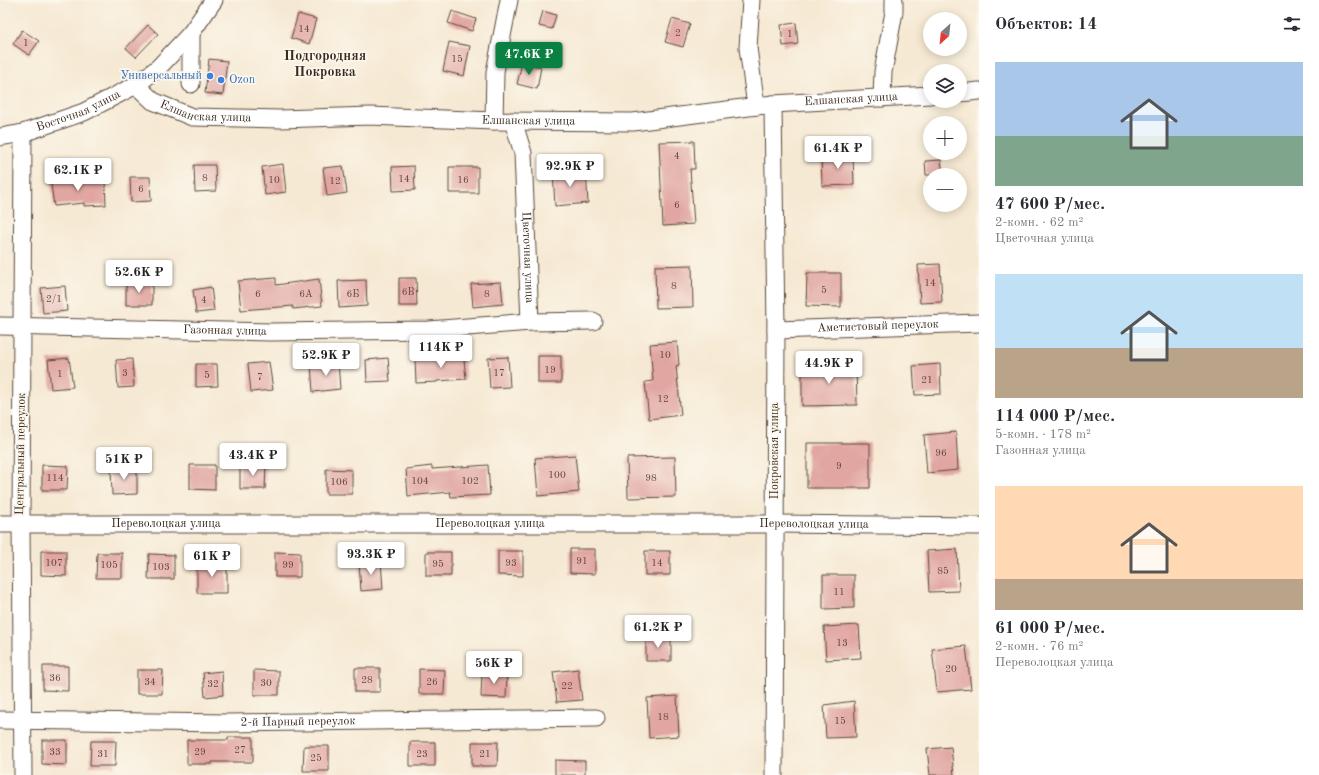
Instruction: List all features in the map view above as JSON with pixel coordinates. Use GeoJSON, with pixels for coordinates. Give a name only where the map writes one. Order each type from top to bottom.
{"type":"FeatureCollection","features":[{"type":"Feature","properties":{"kind":"street","name":"Восточная улица"},"geometry":{"type":"LineString","coordinates":[[0,136],[23,133],[84,112],[136,84],[158,68],[191,33],[214,0]]}},
{"type":"Feature","properties":{"kind":"street"},"geometry":{"type":"LineString","coordinates":[[494,121],[495,72],[509,0]]}},
{"type":"Feature","properties":{"kind":"street"},"geometry":{"type":"LineString","coordinates":[[751,0],[748,48],[756,106]]}},
{"type":"Feature","properties":{"kind":"street"},"geometry":{"type":"LineString","coordinates":[[882,98],[884,72],[894,12],[894,0]]}},
{"type":"Feature","properties":{"kind":"street"},"geometry":{"type":"LineString","coordinates":[[191,33],[191,84]]}},
{"type":"Feature","properties":{"kind":"street","name":"Елшанская улица"},"geometry":{"type":"LineString","coordinates":[[136,84],[153,101],[192,116],[280,119],[370,116],[494,121],[633,122],[773,104],[923,95]]}},
{"type":"Feature","properties":{"kind":"street"},"geometry":{"type":"LineString","coordinates":[[967,92],[979,91]]}},
{"type":"Feature","properties":{"kind":"street","name":"Покровская улица"},"geometry":{"type":"LineString","coordinates":[[773,104],[776,330],[774,775]]}},
{"type":"Feature","properties":{"kind":"street","name":"Цветочная улица"},"geometry":{"type":"LineString","coordinates":[[513,121],[523,153],[530,322]]}},
{"type":"Feature","properties":{"kind":"street","name":"Центральный переулок"},"geometry":{"type":"LineString","coordinates":[[23,133],[21,524],[23,775]]}},
{"type":"Feature","properties":{"kind":"street","name":"Газонная улица"},"geometry":{"type":"LineString","coordinates":[[0,326],[271,332],[429,330],[530,322],[593,321]]}},
{"type":"Feature","properties":{"kind":"street","name":"Аметистовый переулок"},"geometry":{"type":"LineString","coordinates":[[776,330],[979,322]]}},
{"type":"Feature","properties":{"kind":"street","name":"Переволоцкая улица"},"geometry":{"type":"LineString","coordinates":[[0,524],[775,524],[979,526]]}},
{"type":"Feature","properties":{"kind":"street","name":"2-й Парный переулок"},"geometry":{"type":"LineString","coordinates":[[0,720],[229,723],[596,718]]}},
{"type":"Feature","properties":{"kind":"building"},"geometry":{"type":"Polygon","coordinates":[[[452,11],[476,19],[472,31],[448,23],[452,11]]]}},
{"type":"Feature","properties":{"kind":"building"},"geometry":{"type":"Polygon","coordinates":[[[543,11],[556,15],[552,29],[539,26],[543,11]]]}},
{"type":"Feature","properties":{"kind":"building"},"geometry":{"type":"Polygon","coordinates":[[[298,14],[316,19],[309,44],[291,38],[298,14]]]}},
{"type":"Feature","properties":{"kind":"building"},"geometry":{"type":"Polygon","coordinates":[[[672,19],[690,24],[683,47],[665,42],[672,19]]]}},
{"type":"Feature","properties":{"kind":"building"},"geometry":{"type":"Polygon","coordinates":[[[796,23],[798,44],[783,46],[781,25],[796,23]]]}},
{"type":"Feature","properties":{"kind":"building"},"geometry":{"type":"Polygon","coordinates":[[[148,25],[158,34],[136,57],[126,48],[148,25]]]}},
{"type":"Feature","properties":{"kind":"building"},"geometry":{"type":"Polygon","coordinates":[[[22,30],[39,41],[29,55],[13,44],[22,30]]]}},
{"type":"Feature","properties":{"kind":"building"},"geometry":{"type":"Polygon","coordinates":[[[449,42],[470,46],[464,76],[443,71],[449,42]]]}},
{"type":"Feature","properties":{"kind":"building"},"geometry":{"type":"Polygon","coordinates":[[[209,59],[227,61],[223,95],[205,93],[209,59]]]}},
{"type":"Feature","properties":{"kind":"building"},"geometry":{"type":"Polygon","coordinates":[[[522,63],[541,67],[537,89],[517,84],[522,63]]]}},
{"type":"Feature","properties":{"kind":"building"},"geometry":{"type":"Polygon","coordinates":[[[694,141],[695,169],[690,169],[694,224],[663,226],[659,142],[694,141]]]}},
{"type":"Feature","properties":{"kind":"building"},"geometry":{"type":"Polygon","coordinates":[[[853,154],[854,185],[822,186],[821,155],[853,154]]]}},
{"type":"Feature","properties":{"kind":"building"},"geometry":{"type":"Polygon","coordinates":[[[941,160],[942,168],[926,168],[925,161],[941,160]]]}},
{"type":"Feature","properties":{"kind":"building"},"geometry":{"type":"Polygon","coordinates":[[[283,164],[286,192],[265,195],[262,167],[283,164]]]}},
{"type":"Feature","properties":{"kind":"building"},"geometry":{"type":"Polygon","coordinates":[[[194,165],[215,165],[216,191],[195,192],[194,165]]]}},
{"type":"Feature","properties":{"kind":"building"},"geometry":{"type":"Polygon","coordinates":[[[343,166],[347,193],[327,196],[323,168],[343,166]]]}},
{"type":"Feature","properties":{"kind":"building"},"geometry":{"type":"Polygon","coordinates":[[[414,166],[415,190],[393,191],[392,167],[414,166]]]}},
{"type":"Feature","properties":{"kind":"building"},"geometry":{"type":"Polygon","coordinates":[[[449,167],[478,167],[478,193],[449,193],[449,167]]]}},
{"type":"Feature","properties":{"kind":"building"},"geometry":{"type":"Polygon","coordinates":[[[586,170],[588,203],[555,206],[553,172],[586,170]]]}},
{"type":"Feature","properties":{"kind":"building"},"geometry":{"type":"Polygon","coordinates":[[[67,175],[68,182],[105,180],[106,205],[84,206],[84,203],[54,206],[50,177],[67,175]]]}},
{"type":"Feature","properties":{"kind":"building"},"geometry":{"type":"Polygon","coordinates":[[[130,177],[150,177],[151,201],[131,202],[130,177]]]}},
{"type":"Feature","properties":{"kind":"building"},"geometry":{"type":"Polygon","coordinates":[[[940,264],[942,302],[920,303],[918,265],[940,264]]]}},
{"type":"Feature","properties":{"kind":"building"},"geometry":{"type":"Polygon","coordinates":[[[692,265],[693,307],[656,308],[655,266],[692,265]]]}},
{"type":"Feature","properties":{"kind":"building"},"geometry":{"type":"Polygon","coordinates":[[[807,273],[841,273],[841,307],[806,306],[807,273]]]}},
{"type":"Feature","properties":{"kind":"building"},"geometry":{"type":"Polygon","coordinates":[[[276,278],[276,285],[319,279],[322,306],[293,309],[293,306],[241,310],[238,281],[276,278]]]}},
{"type":"Feature","properties":{"kind":"building"},"geometry":{"type":"Polygon","coordinates":[[[399,278],[416,278],[417,306],[399,306],[399,278]]]}},
{"type":"Feature","properties":{"kind":"building"},"geometry":{"type":"Polygon","coordinates":[[[366,280],[367,306],[339,308],[338,281],[366,280]]]}},
{"type":"Feature","properties":{"kind":"building"},"geometry":{"type":"Polygon","coordinates":[[[501,282],[503,304],[473,307],[471,284],[501,282]]]}},
{"type":"Feature","properties":{"kind":"building"},"geometry":{"type":"Polygon","coordinates":[[[152,283],[152,305],[126,305],[126,284],[152,283]]]}},
{"type":"Feature","properties":{"kind":"building"},"geometry":{"type":"Polygon","coordinates":[[[65,286],[67,311],[43,313],[41,288],[65,286]]]}},
{"type":"Feature","properties":{"kind":"building"},"geometry":{"type":"Polygon","coordinates":[[[211,287],[214,311],[196,313],[193,290],[211,287]]]}},
{"type":"Feature","properties":{"kind":"building"},"geometry":{"type":"Polygon","coordinates":[[[677,342],[679,365],[676,366],[681,415],[649,419],[645,382],[653,381],[650,344],[677,342]]]}},
{"type":"Feature","properties":{"kind":"building"},"geometry":{"type":"Polygon","coordinates":[[[463,350],[466,379],[416,383],[415,359],[450,359],[449,351],[463,350]]]}},
{"type":"Feature","properties":{"kind":"building"},"geometry":{"type":"Polygon","coordinates":[[[538,356],[561,356],[561,383],[538,383],[538,356]]]}},
{"type":"Feature","properties":{"kind":"building"},"geometry":{"type":"Polygon","coordinates":[[[508,357],[510,387],[490,388],[488,358],[508,357]]]}},
{"type":"Feature","properties":{"kind":"building"},"geometry":{"type":"Polygon","coordinates":[[[69,358],[73,387],[51,389],[48,360],[69,358]]]}},
{"type":"Feature","properties":{"kind":"building"},"geometry":{"type":"Polygon","coordinates":[[[388,358],[390,381],[367,382],[366,360],[388,358]]]}},
{"type":"Feature","properties":{"kind":"building"},"geometry":{"type":"Polygon","coordinates":[[[132,359],[134,387],[118,388],[116,360],[132,359]]]}},
{"type":"Feature","properties":{"kind":"building"},"geometry":{"type":"Polygon","coordinates":[[[269,362],[273,390],[251,392],[248,364],[269,362]]]}},
{"type":"Feature","properties":{"kind":"building"},"geometry":{"type":"Polygon","coordinates":[[[338,362],[340,389],[313,392],[311,365],[338,362]]]}},
{"type":"Feature","properties":{"kind":"building"},"geometry":{"type":"Polygon","coordinates":[[[196,364],[217,364],[218,386],[196,387],[196,364]]]}},
{"type":"Feature","properties":{"kind":"building"},"geometry":{"type":"Polygon","coordinates":[[[856,364],[857,405],[802,406],[802,365],[856,364]]]}},
{"type":"Feature","properties":{"kind":"building"},"geometry":{"type":"Polygon","coordinates":[[[940,364],[941,394],[915,395],[913,366],[940,364]]]}},
{"type":"Feature","properties":{"kind":"building"},"geometry":{"type":"Polygon","coordinates":[[[956,432],[958,470],[927,473],[924,435],[956,432]]]}},
{"type":"Feature","properties":{"kind":"building"},"geometry":{"type":"Polygon","coordinates":[[[807,443],[870,443],[870,488],[807,488],[807,443]]]}},
{"type":"Feature","properties":{"kind":"building"},"geometry":{"type":"Polygon","coordinates":[[[575,455],[579,492],[538,496],[535,458],[575,455]]]}},
{"type":"Feature","properties":{"kind":"building"},"geometry":{"type":"Polygon","coordinates":[[[675,457],[676,497],[628,498],[627,458],[675,457]]]}},
{"type":"Feature","properties":{"kind":"building"},"geometry":{"type":"Polygon","coordinates":[[[42,465],[68,466],[67,490],[42,490],[42,465]]]}},
{"type":"Feature","properties":{"kind":"building"},"geometry":{"type":"Polygon","coordinates":[[[190,465],[215,465],[215,490],[190,489],[190,465]]]}},
{"type":"Feature","properties":{"kind":"building"},"geometry":{"type":"Polygon","coordinates":[[[240,465],[266,465],[265,489],[240,489],[240,465]]]}},
{"type":"Feature","properties":{"kind":"building"},"geometry":{"type":"Polygon","coordinates":[[[488,465],[490,495],[451,497],[450,492],[408,496],[406,469],[432,466],[432,469],[488,465]]]}},
{"type":"Feature","properties":{"kind":"building"},"geometry":{"type":"Polygon","coordinates":[[[137,467],[137,494],[112,495],[111,468],[137,467]]]}},
{"type":"Feature","properties":{"kind":"building"},"geometry":{"type":"Polygon","coordinates":[[[326,469],[352,470],[352,494],[326,494],[326,469]]]}},
{"type":"Feature","properties":{"kind":"building"},"geometry":{"type":"Polygon","coordinates":[[[570,549],[595,549],[595,574],[570,573],[570,549]]]}},
{"type":"Feature","properties":{"kind":"building"},"geometry":{"type":"Polygon","coordinates":[[[957,549],[959,591],[929,592],[927,551],[957,549]]]}},
{"type":"Feature","properties":{"kind":"building"},"geometry":{"type":"Polygon","coordinates":[[[41,551],[66,551],[66,576],[41,575],[41,551]]]}},
{"type":"Feature","properties":{"kind":"building"},"geometry":{"type":"Polygon","coordinates":[[[498,551],[523,551],[523,576],[498,575],[498,551]]]}},
{"type":"Feature","properties":{"kind":"building"},"geometry":{"type":"Polygon","coordinates":[[[645,551],[670,551],[670,575],[645,575],[645,551]]]}},
{"type":"Feature","properties":{"kind":"building"},"geometry":{"type":"Polygon","coordinates":[[[275,552],[300,553],[300,577],[275,577],[275,552]]]}},
{"type":"Feature","properties":{"kind":"building"},"geometry":{"type":"Polygon","coordinates":[[[426,552],[451,552],[451,576],[426,576],[426,552]]]}},
{"type":"Feature","properties":{"kind":"building"},"geometry":{"type":"Polygon","coordinates":[[[97,553],[122,553],[122,578],[96,578],[97,553]]]}},
{"type":"Feature","properties":{"kind":"building"},"geometry":{"type":"Polygon","coordinates":[[[149,554],[174,555],[174,579],[148,579],[149,554]]]}},
{"type":"Feature","properties":{"kind":"building"},"geometry":{"type":"Polygon","coordinates":[[[381,561],[383,589],[361,591],[359,562],[381,561]]]}},
{"type":"Feature","properties":{"kind":"building"},"geometry":{"type":"Polygon","coordinates":[[[197,562],[227,562],[227,593],[197,593],[197,562]]]}},
{"type":"Feature","properties":{"kind":"building"},"geometry":{"type":"Polygon","coordinates":[[[823,575],[854,575],[854,608],[823,609],[823,575]]]}},
{"type":"Feature","properties":{"kind":"building"},"geometry":{"type":"Polygon","coordinates":[[[859,625],[861,658],[826,660],[824,627],[859,625]]]}},
{"type":"Feature","properties":{"kind":"building"},"geometry":{"type":"Polygon","coordinates":[[[646,636],[671,637],[671,661],[646,661],[646,636]]]}},
{"type":"Feature","properties":{"kind":"building"},"geometry":{"type":"Polygon","coordinates":[[[966,646],[971,689],[937,692],[932,649],[966,646]]]}},
{"type":"Feature","properties":{"kind":"building"},"geometry":{"type":"Polygon","coordinates":[[[43,666],[68,666],[68,691],[43,690],[43,666]]]}},
{"type":"Feature","properties":{"kind":"building"},"geometry":{"type":"Polygon","coordinates":[[[355,668],[380,668],[380,692],[355,692],[355,668]]]}},
{"type":"Feature","properties":{"kind":"building"},"geometry":{"type":"Polygon","coordinates":[[[419,669],[445,670],[444,694],[419,694],[419,669]]]}},
{"type":"Feature","properties":{"kind":"building"},"geometry":{"type":"Polygon","coordinates":[[[578,669],[582,700],[557,702],[553,672],[578,669]]]}},
{"type":"Feature","properties":{"kind":"building"},"geometry":{"type":"Polygon","coordinates":[[[137,670],[163,670],[162,694],[137,694],[137,670]]]}},
{"type":"Feature","properties":{"kind":"building"},"geometry":{"type":"Polygon","coordinates":[[[254,670],[279,671],[279,695],[254,695],[254,670]]]}},
{"type":"Feature","properties":{"kind":"building"},"geometry":{"type":"Polygon","coordinates":[[[222,671],[223,695],[205,697],[203,673],[222,671]]]}},
{"type":"Feature","properties":{"kind":"building"},"geometry":{"type":"Polygon","coordinates":[[[482,673],[507,673],[506,698],[481,697],[482,673]]]}},
{"type":"Feature","properties":{"kind":"building"},"geometry":{"type":"Polygon","coordinates":[[[677,696],[679,736],[649,738],[647,698],[677,696]]]}},
{"type":"Feature","properties":{"kind":"building"},"geometry":{"type":"Polygon","coordinates":[[[854,701],[856,737],[826,738],[824,705],[854,701]]]}},
{"type":"Feature","properties":{"kind":"building"},"geometry":{"type":"Polygon","coordinates":[[[228,737],[253,737],[253,762],[212,762],[212,764],[187,764],[187,740],[228,740],[228,737]]]}},
{"type":"Feature","properties":{"kind":"building"},"geometry":{"type":"Polygon","coordinates":[[[42,740],[67,740],[67,765],[42,764],[42,740]]]}},
{"type":"Feature","properties":{"kind":"building"},"geometry":{"type":"Polygon","coordinates":[[[91,741],[116,741],[115,766],[90,766],[91,741]]]}},
{"type":"Feature","properties":{"kind":"building"},"geometry":{"type":"Polygon","coordinates":[[[410,742],[435,742],[435,766],[410,766],[410,742]]]}},
{"type":"Feature","properties":{"kind":"building"},"geometry":{"type":"Polygon","coordinates":[[[472,742],[498,742],[497,766],[472,766],[472,742]]]}},
{"type":"Feature","properties":{"kind":"building"},"geometry":{"type":"Polygon","coordinates":[[[304,746],[329,746],[329,771],[303,771],[304,746]]]}},
{"type":"Feature","properties":{"kind":"building"},"geometry":{"type":"Polygon","coordinates":[[[951,747],[954,775],[930,775],[927,749],[951,747]]]}},
{"type":"Feature","properties":{"kind":"building"},"geometry":{"type":"Polygon","coordinates":[[[555,760],[585,761],[585,775],[555,775],[555,760]]]}},
{"type":"Feature","properties":{"kind":"place","name":"Универсальный"},"geometry":{"type":"Point","coordinates":[210,76]}},
{"type":"Feature","properties":{"kind":"place","name":"Ozon"},"geometry":{"type":"Point","coordinates":[221,80]}},
{"type":"Feature","properties":{"kind":"district","name":"Подгородняя Покровка"},"geometry":{"type":"Point","coordinates":[325,64]}}]}
